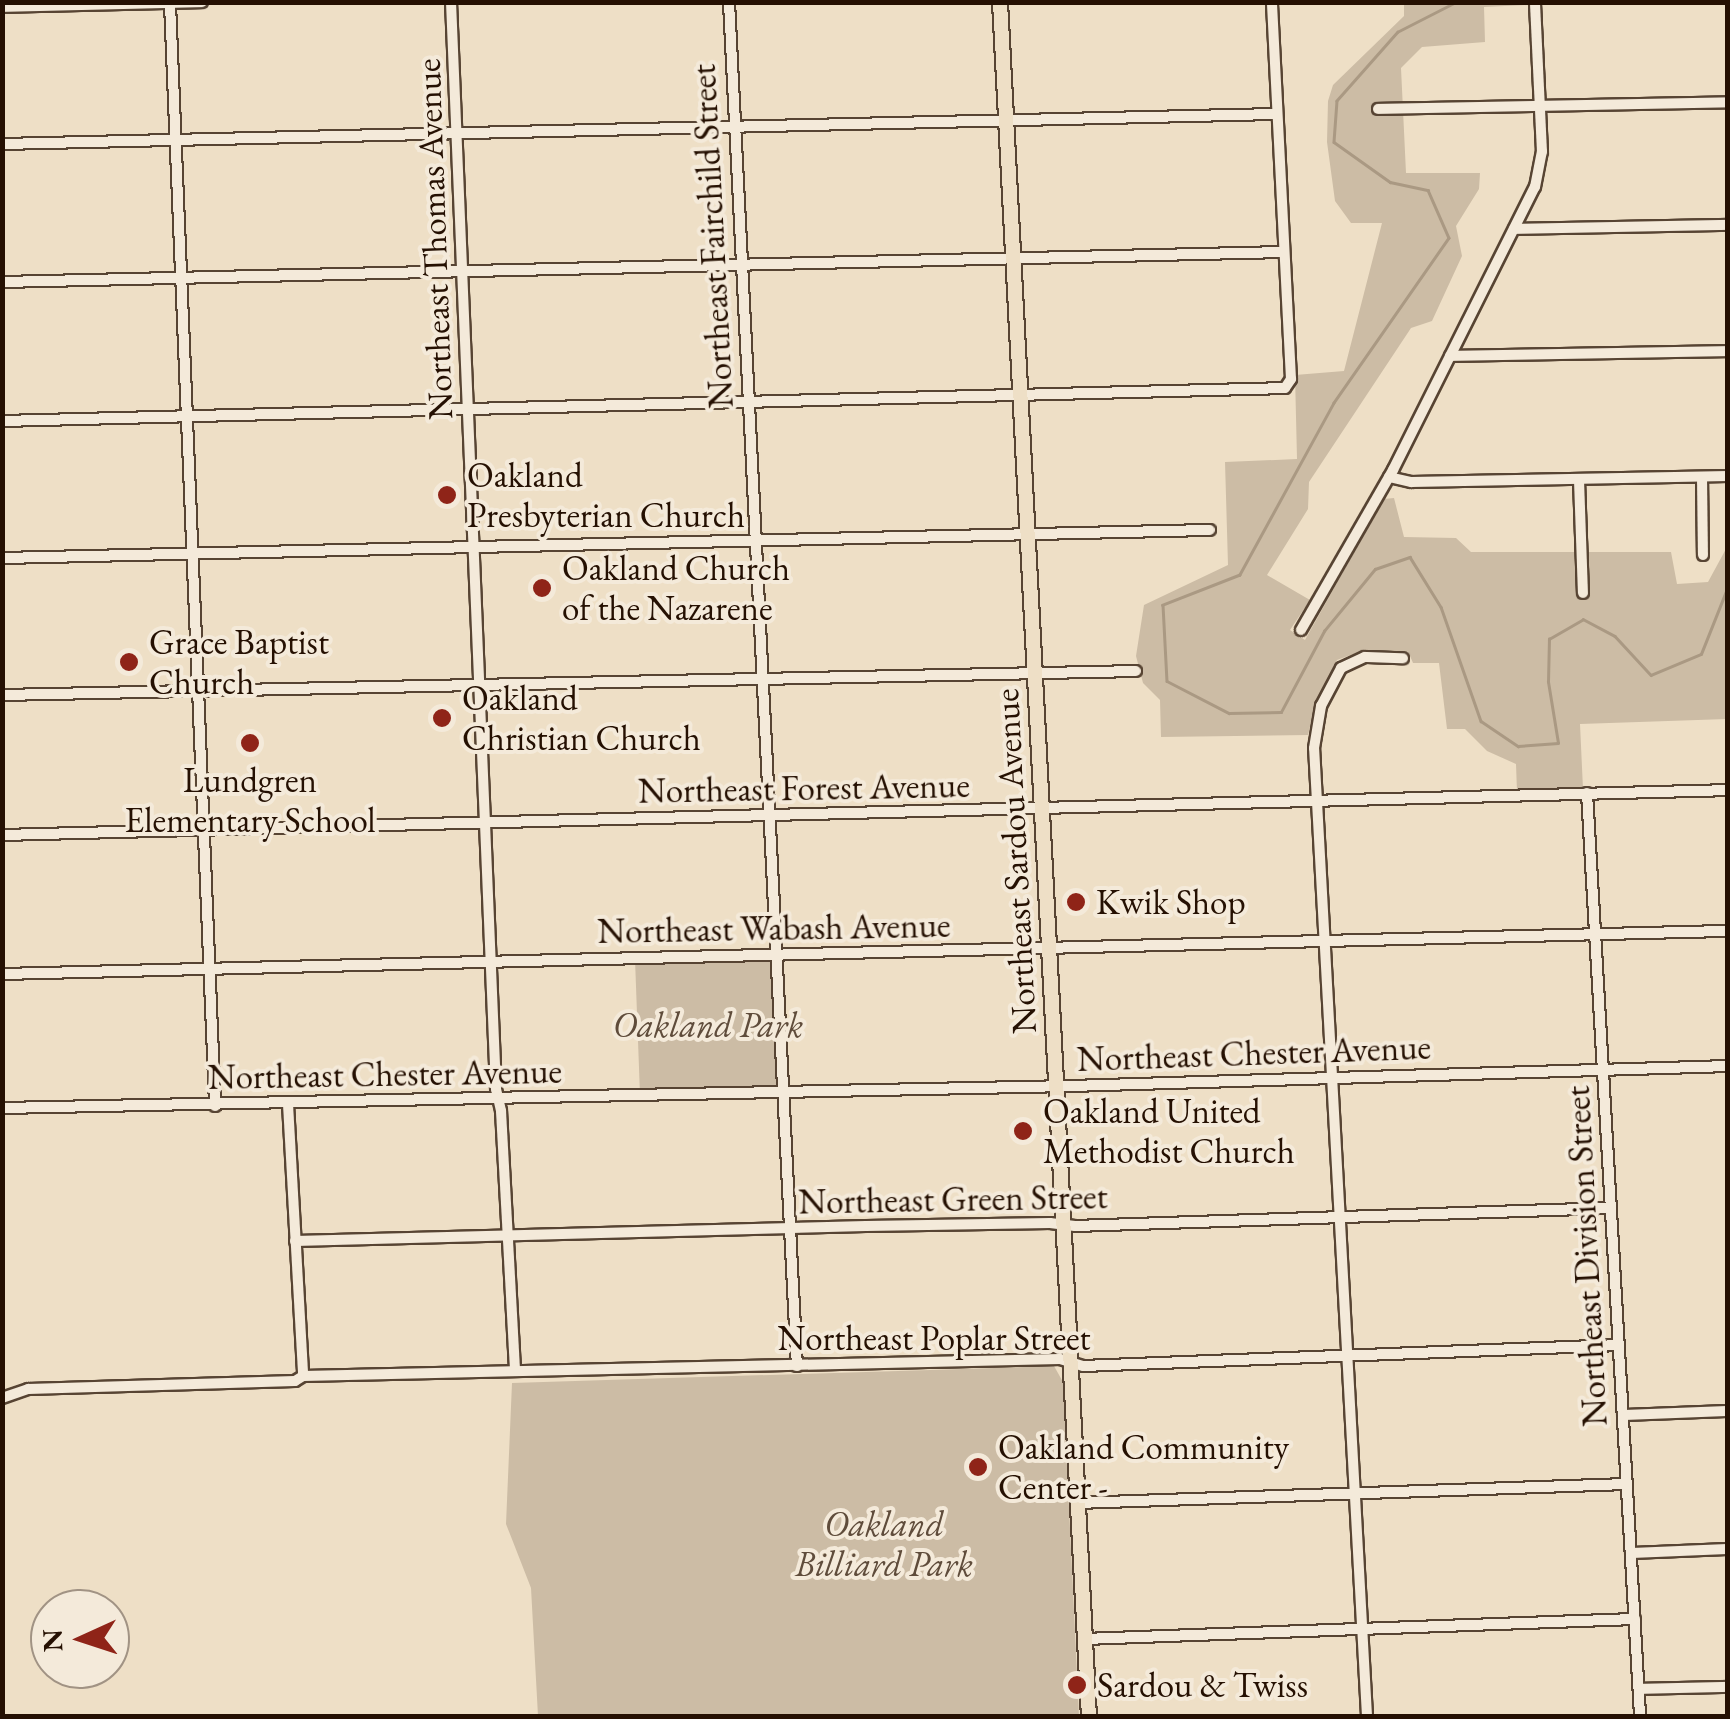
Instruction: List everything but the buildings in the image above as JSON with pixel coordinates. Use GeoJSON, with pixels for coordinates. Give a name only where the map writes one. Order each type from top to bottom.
{"type":"FeatureCollection","features":[{"type":"Feature","properties":{"kind":"main road","name":"Northeast Sardou Avenue"},"geometry":{"type":"LineString","coordinates":[[1000,2],[1088,1714]]}},
{"type":"Feature","properties":{"kind":"street"},"geometry":{"type":"LineString","coordinates":[[2,7],[202,2]]}},
{"type":"Feature","properties":{"kind":"street","name":"Northeast Thomas Avenue"},"geometry":{"type":"LineString","coordinates":[[452,2],[490,962],[516,1371]]}},
{"type":"Feature","properties":{"kind":"street","name":"Northeast Fairchild Street"},"geometry":{"type":"LineString","coordinates":[[729,2],[780,1092],[797,1366]]}},
{"type":"Feature","properties":{"kind":"street"},"geometry":{"type":"LineString","coordinates":[[2,421],[1021,398],[1288,386],[1272,2]]}},
{"type":"Feature","properties":{"kind":"street"},"geometry":{"type":"LineString","coordinates":[[1300,630],[1389,478],[1540,171],[1536,2]]}},
{"type":"Feature","properties":{"kind":"street"},"geometry":{"type":"LineString","coordinates":[[170,3],[215,1106]]}},
{"type":"Feature","properties":{"kind":"street"},"geometry":{"type":"LineString","coordinates":[[1378,109],[1728,102]]}},
{"type":"Feature","properties":{"kind":"street"},"geometry":{"type":"LineString","coordinates":[[2,144],[1278,114]]}},
{"type":"Feature","properties":{"kind":"street"},"geometry":{"type":"LineString","coordinates":[[1514,229],[1728,225]]}},
{"type":"Feature","properties":{"kind":"street"},"geometry":{"type":"LineString","coordinates":[[2,282],[1284,252]]}},
{"type":"Feature","properties":{"kind":"street"},"geometry":{"type":"LineString","coordinates":[[1450,356],[1728,351]]}},
{"type":"Feature","properties":{"kind":"street"},"geometry":{"type":"LineString","coordinates":[[1389,478],[1410,482],[1728,476]]}},
{"type":"Feature","properties":{"kind":"street"},"geometry":{"type":"LineString","coordinates":[[1702,477],[1703,556]]}},
{"type":"Feature","properties":{"kind":"street"},"geometry":{"type":"LineString","coordinates":[[1579,480],[1583,593]]}},
{"type":"Feature","properties":{"kind":"street"},"geometry":{"type":"LineString","coordinates":[[2,558],[1210,530]]}},
{"type":"Feature","properties":{"kind":"street"},"geometry":{"type":"LineString","coordinates":[[1368,1716],[1314,803],[1316,720],[1336,674],[1350,662],[1365,657],[1403,658]]}},
{"type":"Feature","properties":{"kind":"street"},"geometry":{"type":"LineString","coordinates":[[2,695],[1136,671]]}},
{"type":"Feature","properties":{"kind":"street","name":"Northeast Forest Avenue"},"geometry":{"type":"LineString","coordinates":[[2,835],[1042,811],[1728,790]]}},
{"type":"Feature","properties":{"kind":"street","name":"Northeast Division Street"},"geometry":{"type":"LineString","coordinates":[[1587,793],[1640,1716]]}},
{"type":"Feature","properties":{"kind":"street","name":"Northeast Wabash Avenue"},"geometry":{"type":"LineString","coordinates":[[2,974],[1728,931]]}},
{"type":"Feature","properties":{"kind":"street","name":"Northeast Chester Avenue"},"geometry":{"type":"LineString","coordinates":[[2,1108],[1057,1086],[1728,1066]]}},
{"type":"Feature","properties":{"kind":"street"},"geometry":{"type":"LineString","coordinates":[[288,1104],[304,1376]]}},
{"type":"Feature","properties":{"kind":"street","name":"Northeast Green Street"},"geometry":{"type":"LineString","coordinates":[[296,1241],[1339,1218],[1611,1208]]}},
{"type":"Feature","properties":{"kind":"street","name":"Northeast Poplar Street"},"geometry":{"type":"LineString","coordinates":[[2,1398],[28,1389],[296,1382],[304,1376],[1060,1358],[1083,1366],[1619,1345]]}},
{"type":"Feature","properties":{"kind":"street"},"geometry":{"type":"LineString","coordinates":[[1623,1415],[1728,1412]]}},
{"type":"Feature","properties":{"kind":"street"},"geometry":{"type":"LineString","coordinates":[[1077,1503],[1627,1484]]}},
{"type":"Feature","properties":{"kind":"street"},"geometry":{"type":"LineString","coordinates":[[1631,1553],[1728,1549]]}},
{"type":"Feature","properties":{"kind":"street"},"geometry":{"type":"LineString","coordinates":[[1084,1639],[1634,1619]]}},
{"type":"Feature","properties":{"kind":"street"},"geometry":{"type":"LineString","coordinates":[[1638,1689],[1728,1687]]}},
{"type":"Feature","properties":{"kind":"green space"},"geometry":{"type":"Polygon","coordinates":[[[1404,3],[1528,5],[1484,7],[1485,42],[1422,47],[1401,68],[1406,173],[1480,173],[1479,189],[1456,226],[1462,256],[1432,321],[1411,328],[1309,482],[1308,509],[1267,575],[1310,600],[1290,630],[1305,640],[1384,499],[1394,498],[1404,537],[1456,538],[1471,552],[1671,552],[1677,584],[1708,582],[1727,547],[1727,719],[1580,724],[1583,789],[1517,792],[1516,764],[1487,751],[1465,729],[1447,729],[1439,663],[1413,663],[1408,651],[1356,653],[1337,660],[1316,702],[1308,735],[1161,737],[1160,700],[1143,683],[1136,656],[1144,605],[1228,565],[1225,462],[1297,459],[1295,375],[1344,371],[1382,223],[1351,223],[1335,201],[1327,142],[1328,101],[1333,85],[1404,16],[1404,3]]]}},
{"type":"Feature","properties":{"kind":"green space","name":"Oakland Park"},"geometry":{"type":"Polygon","coordinates":[[[774,955],[780,1092],[640,1095],[635,959],[774,955]]]}},
{"type":"Feature","properties":{"kind":"green space","name":"Oakland Billiard Park"},"geometry":{"type":"Polygon","coordinates":[[[1054,1366],[1063,1382],[1079,1716],[538,1716],[531,1588],[506,1524],[512,1383],[1054,1366]]]}},
{"type":"Feature","properties":{"kind":"waterway"},"geometry":{"type":"LineString","coordinates":[[1457,2],[1398,32],[1337,101],[1334,142],[1390,182],[1428,190],[1449,238],[1334,403],[1240,575],[1163,605],[1167,681],[1229,713],[1281,712],[1324,631],[1375,569],[1410,557],[1441,607],[1481,721],[1518,746],[1558,743],[1548,682],[1549,639],[1583,619],[1615,636],[1651,675],[1701,654],[1728,586]]}},
{"type":"Feature","properties":{"kind":"place","name":"Oakland Presbyterian Church"},"geometry":{"type":"Point","coordinates":[447,495]}},
{"type":"Feature","properties":{"kind":"place","name":"Oakland Church of the Nazarene"},"geometry":{"type":"Point","coordinates":[542,588]}},
{"type":"Feature","properties":{"kind":"place","name":"Grace Baptist Church"},"geometry":{"type":"Point","coordinates":[129,662]}},
{"type":"Feature","properties":{"kind":"place","name":"Oakland Christian Church"},"geometry":{"type":"Point","coordinates":[442,718]}},
{"type":"Feature","properties":{"kind":"place","name":"Lundgren Elementary School"},"geometry":{"type":"Point","coordinates":[250,743]}},
{"type":"Feature","properties":{"kind":"place","name":"Kwik Shop"},"geometry":{"type":"Point","coordinates":[1076,902]}},
{"type":"Feature","properties":{"kind":"place","name":"Oakland United Methodist Church"},"geometry":{"type":"Point","coordinates":[1023,1131]}},
{"type":"Feature","properties":{"kind":"place","name":"Oakland Community Center -"},"geometry":{"type":"Point","coordinates":[978,1467]}},
{"type":"Feature","properties":{"kind":"place","name":"Sardou & Twiss"},"geometry":{"type":"Point","coordinates":[1077,1685]}}]}
